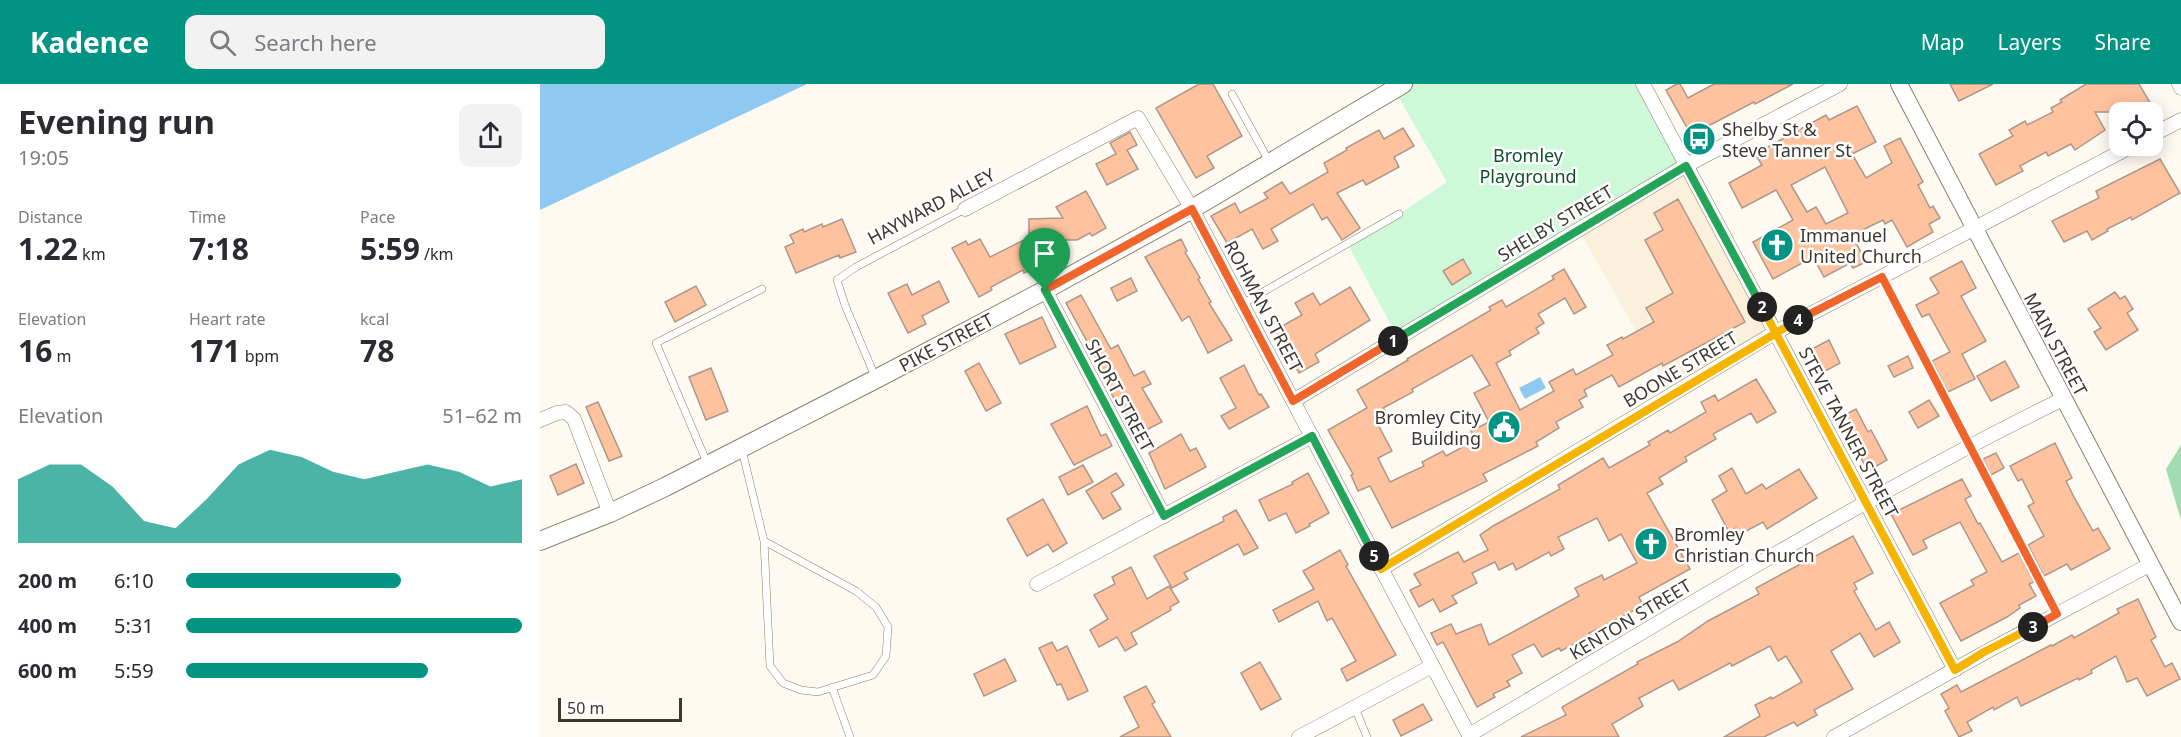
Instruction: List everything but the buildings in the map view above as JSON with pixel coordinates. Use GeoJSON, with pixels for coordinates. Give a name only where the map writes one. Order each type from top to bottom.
{"type":"FeatureCollection","features":[{"type":"Feature","properties":{"kind":"main road","name":"PIKE STREET"},"geometry":{"type":"LineString","coordinates":[[540,541],[610,513],[708,465],[1045,290],[1192,209],[1402,84]]}},
{"type":"Feature","properties":{"kind":"street","name":"STEVE TANNER STREET"},"geometry":{"type":"LineString","coordinates":[[1643,84],[1955,670]]}},
{"type":"Feature","properties":{"kind":"street","name":"SHELBY STREET"},"geometry":{"type":"LineString","coordinates":[[1293,401],[1686,166],[1840,84]]}},
{"type":"Feature","properties":{"kind":"street","name":"MAIN STREET"},"geometry":{"type":"LineString","coordinates":[[1899,84],[2181,622]]}},
{"type":"Feature","properties":{"kind":"street","name":"HAYWARD ALLEY"},"geometry":{"type":"LineString","coordinates":[[965,209],[1138,118]]}},
{"type":"Feature","properties":{"kind":"street","name":"ROHMAN STREET"},"geometry":{"type":"LineString","coordinates":[[1138,118],[1192,209],[1469,736]]}},
{"type":"Feature","properties":{"kind":"street"},"geometry":{"type":"LineString","coordinates":[[2163,129],[2181,120]]}},
{"type":"Feature","properties":{"kind":"street","name":"BOONE STREET"},"geometry":{"type":"LineString","coordinates":[[1381,569],[1776,332],[2113,156]]}},
{"type":"Feature","properties":{"kind":"street","name":"SHORT STREET"},"geometry":{"type":"LineString","coordinates":[[1045,290],[1164,516]]}},
{"type":"Feature","properties":{"kind":"street","name":"KENTON STREET"},"geometry":{"type":"LineString","coordinates":[[1469,736],[1866,502],[1970,445],[2063,399]]}},
{"type":"Feature","properties":{"kind":"street"},"geometry":{"type":"LineString","coordinates":[[540,420],[566,412],[574,419],[610,513]]}},
{"type":"Feature","properties":{"kind":"street"},"geometry":{"type":"LineString","coordinates":[[1037,584],[1312,436]]}},
{"type":"Feature","properties":{"kind":"street"},"geometry":{"type":"LineString","coordinates":[[1834,737],[1984,652],[2151,564]]}},
{"type":"Feature","properties":{"kind":"street"},"geometry":{"type":"LineString","coordinates":[[1299,737],[1432,666]]}},
{"type":"Feature","properties":{"kind":"lane"},"geometry":{"type":"LineString","coordinates":[[1232,94],[1269,163]]}},
{"type":"Feature","properties":{"kind":"lane","name":"HAYWARD ALLEY"},"geometry":{"type":"LineString","coordinates":[[876,379],[837,280],[856,267],[965,209]]}},
{"type":"Feature","properties":{"kind":"lane"},"geometry":{"type":"LineString","coordinates":[[1242,304],[1399,214]]}},
{"type":"Feature","properties":{"kind":"lane"},"geometry":{"type":"LineString","coordinates":[[1882,277],[2057,614]]}},
{"type":"Feature","properties":{"kind":"lane"},"geometry":{"type":"LineString","coordinates":[[708,465],[656,343],[762,289]]}},
{"type":"Feature","properties":{"kind":"lane"},"geometry":{"type":"LineString","coordinates":[[741,448],[764,541],[770,666],[783,683],[801,690],[818,692],[873,675],[886,656],[888,627],[876,607],[856,591],[764,541]]}},
{"type":"Feature","properties":{"kind":"lane"},"geometry":{"type":"LineString","coordinates":[[832,687],[850,737]]}},
{"type":"Feature","properties":{"kind":"lane"},"geometry":{"type":"LineString","coordinates":[[1355,708],[1367,737]]}},
{"type":"Feature","properties":{"kind":"shaded area"},"geometry":{"type":"Polygon","coordinates":[[[1685,166],[1776,332],[1672,395],[1579,230],[1685,166]]]}},
{"type":"Feature","properties":{"kind":"green space","name":"Bromley Playground"},"geometry":{"type":"Polygon","coordinates":[[[1403,84],[1643,84],[1685,166],[1398,338],[1347,243],[1399,214],[1447,182],[1394,89],[1403,84]]]}},
{"type":"Feature","properties":{"kind":"green space"},"geometry":{"type":"Polygon","coordinates":[[[2181,445],[2181,520],[2166,469],[2181,445]]]}},
{"type":"Feature","properties":{"kind":"water"},"geometry":{"type":"Polygon","coordinates":[[[540,84],[807,84],[540,210],[540,84]]]}},
{"type":"Feature","properties":{"kind":"water"},"geometry":{"type":"Polygon","coordinates":[[[1540,377],[1546,388],[1525,399],[1519,388],[1540,377]]]}},
{"type":"Feature","properties":{"kind":"place","name":"Shelby St & Steve Tanner St"},"geometry":{"type":"Point","coordinates":[1699,139]}},
{"type":"Feature","properties":{"kind":"place","name":"Immanuel United Church"},"geometry":{"type":"Point","coordinates":[1777,245]}},
{"type":"Feature","properties":{"kind":"place","name":"Bromley City Building"},"geometry":{"type":"Point","coordinates":[1504,427]}},
{"type":"Feature","properties":{"kind":"place","name":"Bromley Christian Church"},"geometry":{"type":"Point","coordinates":[1651,544]}},
{"type":"Feature","properties":{"kind":"route"},"geometry":{"type":"LineString","coordinates":[[1045,290],[1164,516],[1312,436],[1381,569],[1776,332],[1882,277],[2057,614],[1984,652],[1955,670],[1776,332],[1686,166],[1293,401],[1192,209],[1045,290]]}}]}
